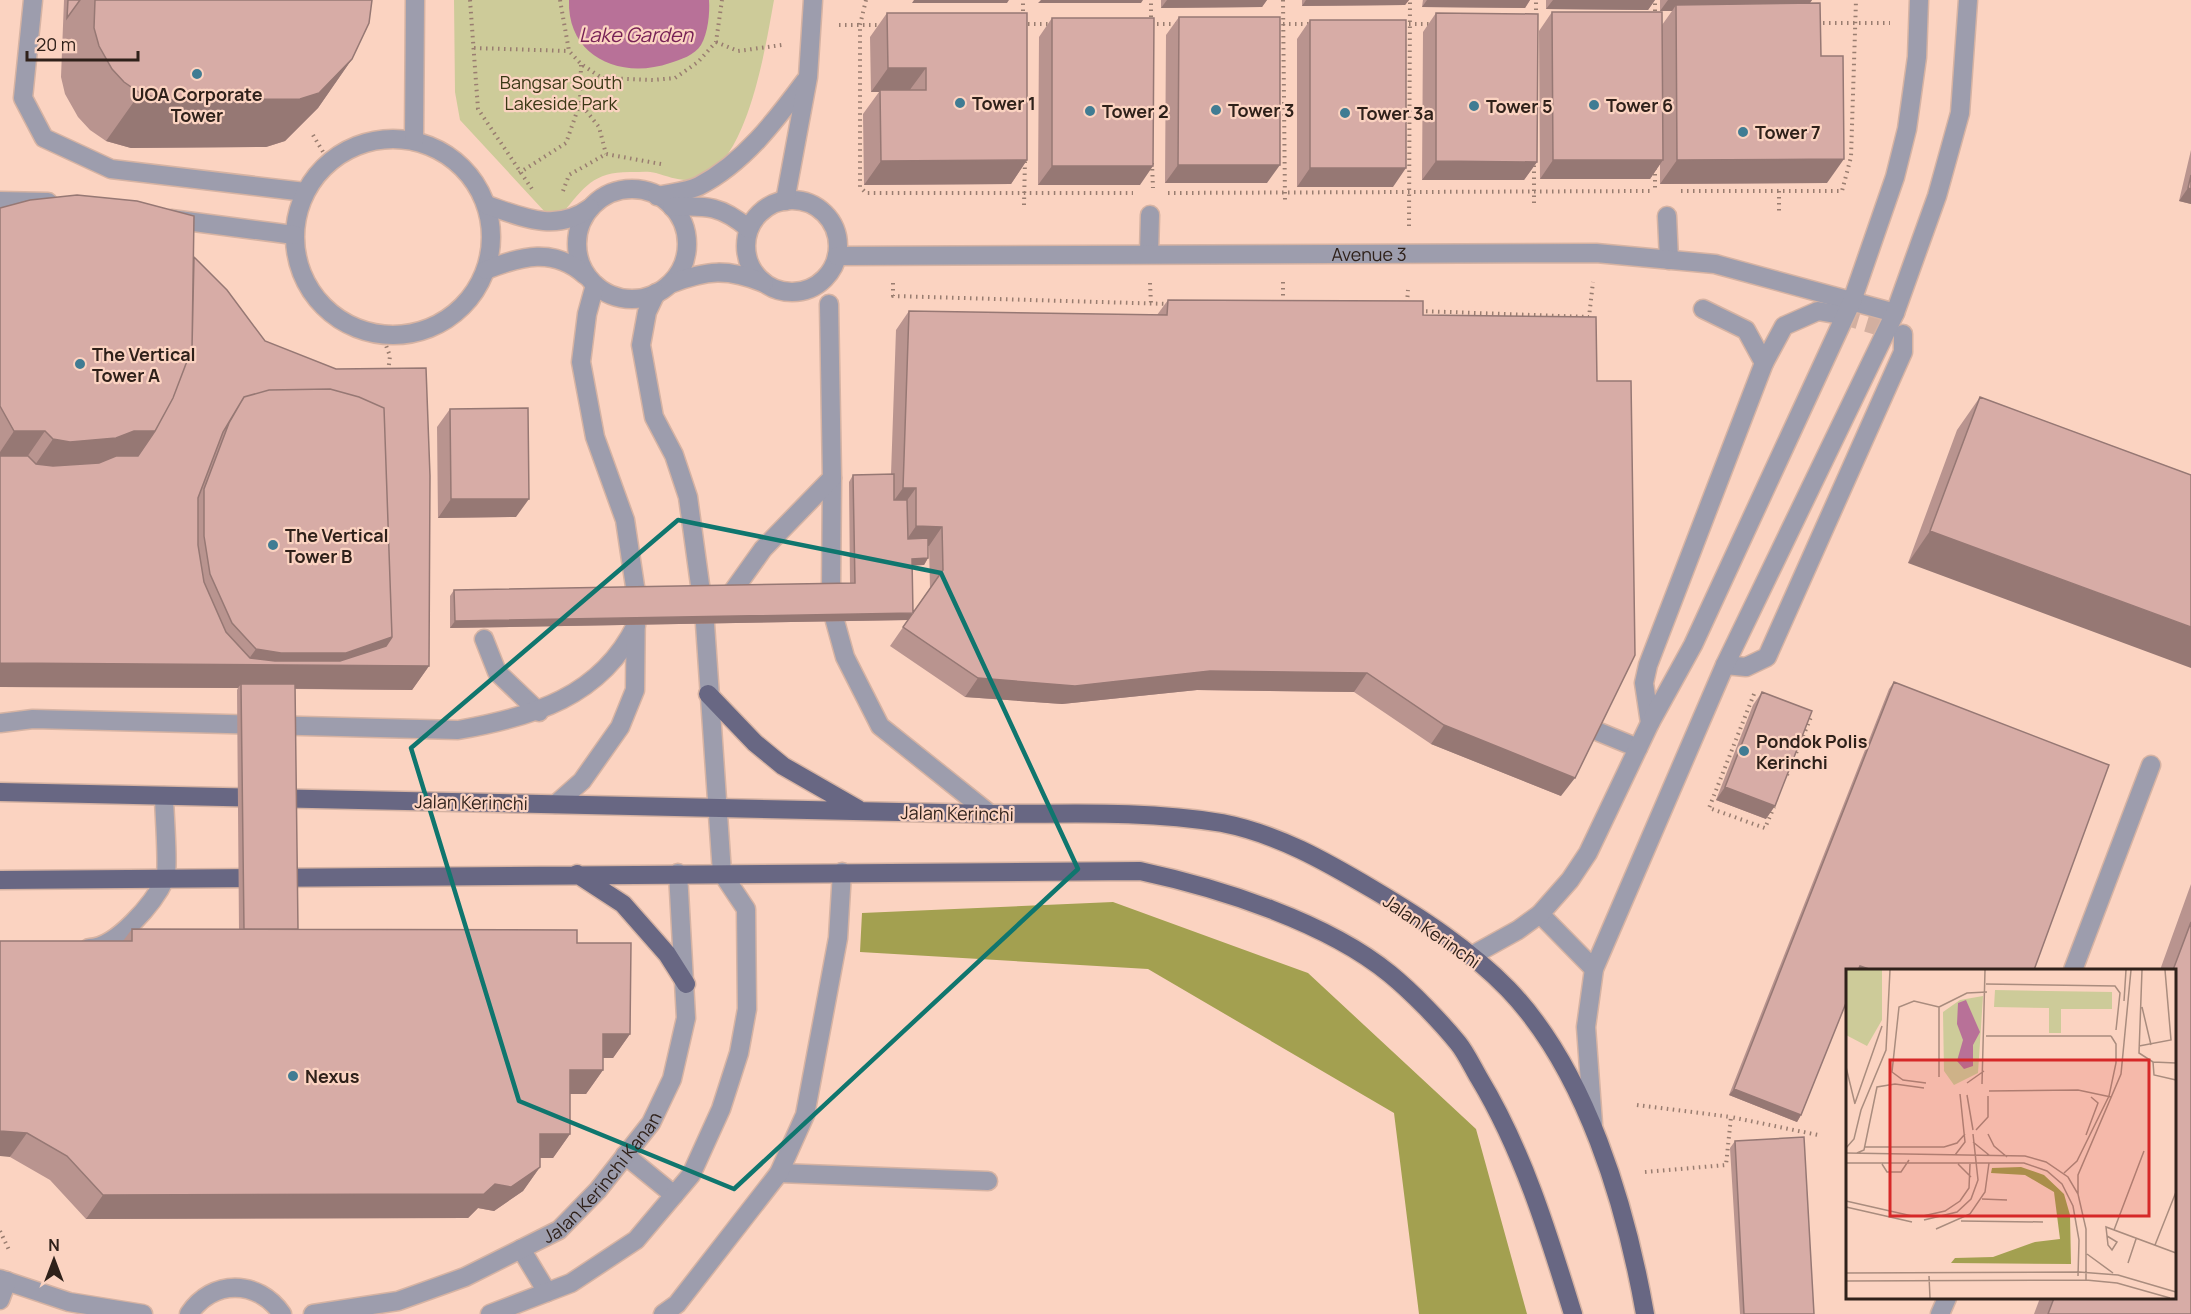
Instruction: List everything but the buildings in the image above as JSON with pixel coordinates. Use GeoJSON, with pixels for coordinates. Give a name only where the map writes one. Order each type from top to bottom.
{"type":"FeatureCollection","features":[{"type":"Feature","properties":{"kind":"main road"},"geometry":{"type":"LineString","coordinates":[[708,694],[755,743],[783,766],[861,811]]}},
{"type":"Feature","properties":{"kind":"main road","name":"Jalan Kerinchi"},"geometry":{"type":"LineString","coordinates":[[0,792],[990,814],[1141,813],[1222,824],[1273,836],[1324,860],[1407,910],[1472,956],[1509,990],[1554,1049],[1594,1129],[1635,1255],[1645,1314]]}},
{"type":"Feature","properties":{"kind":"main road"},"geometry":{"type":"LineString","coordinates":[[0,880],[578,873],[1140,871],[1235,897],[1326,933],[1390,974],[1458,1043],[1503,1117],[1547,1229],[1573,1314]]}},
{"type":"Feature","properties":{"kind":"main road"},"geometry":{"type":"LineString","coordinates":[[578,873],[623,904],[667,954],[686,984]]}},
{"type":"Feature","properties":{"kind":"street"},"geometry":{"type":"LineString","coordinates":[[33,0],[23,98],[44,138],[111,169],[305,192]]}},
{"type":"Feature","properties":{"kind":"street"},"geometry":{"type":"LineString","coordinates":[[414,141],[415,0]]}},
{"type":"Feature","properties":{"kind":"street"},"geometry":{"type":"LineString","coordinates":[[785,201],[808,77],[813,0]]}},
{"type":"Feature","properties":{"kind":"street"},"geometry":{"type":"LineString","coordinates":[[1472,956],[1518,930],[1540,914],[1570,880],[1588,853],[1650,723],[1693,645],[1847,308],[1895,177],[1907,129],[1917,57],[1919,0]]}},
{"type":"Feature","properties":{"kind":"street"},"geometry":{"type":"LineString","coordinates":[[1594,1129],[1586,1027],[1594,969],[1725,665],[1895,313],[1937,196],[1960,113],[1968,0]]}},
{"type":"Feature","properties":{"kind":"street"},"geometry":{"type":"LineString","coordinates":[[657,196],[697,187],[741,156],[778,117],[808,77]]}},
{"type":"Feature","properties":{"kind":"street"},"geometry":{"type":"LineString","coordinates":[[384,139],[414,141],[445,154],[471,176],[487,205],[492,238],[486,270],[470,300],[445,321],[415,333],[382,335],[353,328],[329,312],[309,290],[302,273],[294,235],[297,212],[305,192],[329,162],[355,146],[384,139]]}},
{"type":"Feature","properties":{"kind":"street"},"geometry":{"type":"LineString","coordinates":[[487,205],[534,221],[557,222],[578,217],[605,196],[622,190],[640,190],[657,196],[672,207],[682,221],[687,237],[686,254],[680,270],[647,312],[641,345],[654,417],[674,455],[688,497],[701,592]]}},
{"type":"Feature","properties":{"kind":"street"},"geometry":{"type":"LineString","coordinates":[[0,201],[69,205]]}},
{"type":"Feature","properties":{"kind":"street"},"geometry":{"type":"LineString","coordinates":[[486,270],[517,258],[538,257],[565,262],[576,266],[608,294],[624,298],[640,298],[698,274],[716,272],[739,273],[779,290],[795,292],[810,289],[822,281],[831,270],[837,256],[834,227],[814,206],[800,201],[785,201],[770,206],[758,215],[749,228],[746,243],[747,259],[754,273],[765,284]]}},
{"type":"Feature","properties":{"kind":"street"},"geometry":{"type":"LineString","coordinates":[[672,207],[702,206],[724,210],[749,228]]}},
{"type":"Feature","properties":{"kind":"street"},"geometry":{"type":"LineString","coordinates":[[556,804],[582,781],[620,727],[634,690],[636,593],[625,520],[596,437],[580,362],[591,280],[580,263],[578,233],[590,208]]}},
{"type":"Feature","properties":{"kind":"street"},"geometry":{"type":"LineString","coordinates":[[1149,254],[1150,215]]}},
{"type":"Feature","properties":{"kind":"street"},"geometry":{"type":"LineString","coordinates":[[153,216],[294,235]]}},
{"type":"Feature","properties":{"kind":"street"},"geometry":{"type":"LineString","coordinates":[[1667,216],[1669,260]]}},
{"type":"Feature","properties":{"kind":"street","name":"Avenue 3"},"geometry":{"type":"LineString","coordinates":[[837,256],[1596,253],[1715,264],[1847,308],[1895,313]]}},
{"type":"Feature","properties":{"kind":"street"},"geometry":{"type":"LineString","coordinates":[[829,304],[831,590]]}},
{"type":"Feature","properties":{"kind":"street"},"geometry":{"type":"LineString","coordinates":[[1650,723],[1644,683],[1648,665],[1764,363],[1784,326],[1818,311],[1847,308]]}},
{"type":"Feature","properties":{"kind":"street"},"geometry":{"type":"LineString","coordinates":[[1703,309],[1746,330],[1764,363]]}},
{"type":"Feature","properties":{"kind":"street"},"geometry":{"type":"LineString","coordinates":[[1725,665],[1746,667],[1767,657],[1903,352],[1903,334]]}},
{"type":"Feature","properties":{"kind":"street"},"geometry":{"type":"LineString","coordinates":[[733,591],[763,549],[832,478]]}},
{"type":"Feature","properties":{"kind":"street"},"geometry":{"type":"LineString","coordinates":[[835,621],[845,657],[880,726],[990,814]]}},
{"type":"Feature","properties":{"kind":"street"},"geometry":{"type":"LineString","coordinates":[[0,723],[33,719],[458,730],[539,712],[567,698],[598,675],[626,645],[636,625]]}},
{"type":"Feature","properties":{"kind":"street"},"geometry":{"type":"LineString","coordinates":[[490,1314],[571,1283],[636,1240],[691,1175],[721,1109],[739,1053],[747,1009],[746,909],[722,873],[708,694],[709,628]]}},
{"type":"Feature","properties":{"kind":"street"},"geometry":{"type":"LineString","coordinates":[[484,639],[497,672],[539,712]]}},
{"type":"Feature","properties":{"kind":"street"},"geometry":{"type":"LineString","coordinates":[[1599,732],[1638,748]]}},
{"type":"Feature","properties":{"kind":"street"},"geometry":{"type":"LineString","coordinates":[[2073,969],[2151,765]]}},
{"type":"Feature","properties":{"kind":"street"},"geometry":{"type":"LineString","coordinates":[[74,948],[98,948],[126,932],[165,878],[164,796]]}},
{"type":"Feature","properties":{"kind":"street"},"geometry":{"type":"LineString","coordinates":[[663,1314],[677,1304],[779,1173],[804,1115],[838,938],[842,872]]}},
{"type":"Feature","properties":{"kind":"street","name":"Jalan Kerinchi Kanan"},"geometry":{"type":"LineString","coordinates":[[313,1314],[398,1301],[465,1277],[560,1230],[598,1190],[651,1124],[672,1079],[686,1018],[686,984],[678,873]]}},
{"type":"Feature","properties":{"kind":"street"},"geometry":{"type":"LineString","coordinates":[[1540,914],[1594,969]]}},
{"type":"Feature","properties":{"kind":"street"},"geometry":{"type":"LineString","coordinates":[[625,1155],[674,1195]]}},
{"type":"Feature","properties":{"kind":"street"},"geometry":{"type":"LineString","coordinates":[[779,1173],[988,1182]]}},
{"type":"Feature","properties":{"kind":"street"},"geometry":{"type":"LineString","coordinates":[[521,1249],[547,1292]]}},
{"type":"Feature","properties":{"kind":"street"},"geometry":{"type":"LineString","coordinates":[[0,1300],[3,1280],[69,1302],[143,1314]]}},
{"type":"Feature","properties":{"kind":"street"},"geometry":{"type":"LineString","coordinates":[[189,1314],[196,1303],[210,1293],[227,1288],[244,1288],[261,1293],[275,1304],[282,1314]]}},
{"type":"Feature","properties":{"kind":"street"},"geometry":{"type":"LineString","coordinates":[[1940,1314],[1947,1299]]}},
{"type":"Feature","properties":{"kind":"path"},"geometry":{"type":"LineString","coordinates":[[470,0],[478,109],[519,173],[538,197]]}},
{"type":"Feature","properties":{"kind":"path"},"geometry":{"type":"LineString","coordinates":[[560,0],[569,51],[581,64],[602,78],[652,80],[675,78],[698,62],[716,42],[722,0]]}},
{"type":"Feature","properties":{"kind":"path"},"geometry":{"type":"LineString","coordinates":[[866,0],[860,25],[860,187],[866,193],[1141,193]]}},
{"type":"Feature","properties":{"kind":"path"},"geometry":{"type":"LineString","coordinates":[[1023,0],[1023,36]]}},
{"type":"Feature","properties":{"kind":"path"},"geometry":{"type":"LineString","coordinates":[[1151,0],[1151,35]]}},
{"type":"Feature","properties":{"kind":"path"},"geometry":{"type":"LineString","coordinates":[[1283,0],[1285,202]]}},
{"type":"Feature","properties":{"kind":"path"},"geometry":{"type":"LineString","coordinates":[[1409,226],[1410,0]]}},
{"type":"Feature","properties":{"kind":"path"},"geometry":{"type":"LineString","coordinates":[[1536,0],[1536,24]]}},
{"type":"Feature","properties":{"kind":"path"},"geometry":{"type":"LineString","coordinates":[[1654,24],[1655,0]]}},
{"type":"Feature","properties":{"kind":"path"},"geometry":{"type":"LineString","coordinates":[[1677,192],[1842,192],[1851,157],[1856,0]]}},
{"type":"Feature","properties":{"kind":"path"},"geometry":{"type":"LineString","coordinates":[[1808,23],[1876,24]]}},
{"type":"Feature","properties":{"kind":"path"},"geometry":{"type":"LineString","coordinates":[[1011,24],[1058,24]]}},
{"type":"Feature","properties":{"kind":"path"},"geometry":{"type":"LineString","coordinates":[[1140,24],[1187,24]]}},
{"type":"Feature","properties":{"kind":"path"},"geometry":{"type":"LineString","coordinates":[[1271,24],[1317,24]]}},
{"type":"Feature","properties":{"kind":"path"},"geometry":{"type":"LineString","coordinates":[[1398,24],[1432,24]]}},
{"type":"Feature","properties":{"kind":"path"},"geometry":{"type":"LineString","coordinates":[[830,25],[883,25]]}},
{"type":"Feature","properties":{"kind":"path"},"geometry":{"type":"LineString","coordinates":[[716,42],[738,51],[754,51],[791,43]]}},
{"type":"Feature","properties":{"kind":"path"},"geometry":{"type":"LineString","coordinates":[[474,48],[569,51]]}},
{"type":"Feature","properties":{"kind":"path"},"geometry":{"type":"LineString","coordinates":[[519,173],[566,143],[580,103],[581,64]]}},
{"type":"Feature","properties":{"kind":"path"},"geometry":{"type":"LineString","coordinates":[[580,103],[598,127],[606,154]]}},
{"type":"Feature","properties":{"kind":"path"},"geometry":{"type":"LineString","coordinates":[[312,135],[329,162]]}},
{"type":"Feature","properties":{"kind":"path"},"geometry":{"type":"LineString","coordinates":[[1024,205],[1025,148]]}},
{"type":"Feature","properties":{"kind":"path"},"geometry":{"type":"LineString","coordinates":[[562,193],[569,176],[606,154],[669,164]]}},
{"type":"Feature","properties":{"kind":"path"},"geometry":{"type":"LineString","coordinates":[[1654,156],[1654,192]]}},
{"type":"Feature","properties":{"kind":"path"},"geometry":{"type":"LineString","coordinates":[[1534,158],[1534,203]]}},
{"type":"Feature","properties":{"kind":"path"},"geometry":{"type":"LineString","coordinates":[[1152,159],[1153,193]]}},
{"type":"Feature","properties":{"kind":"path"},"geometry":{"type":"LineString","coordinates":[[1164,193],[1666,192]]}},
{"type":"Feature","properties":{"kind":"path"},"geometry":{"type":"LineString","coordinates":[[1779,192],[1779,214]]}},
{"type":"Feature","properties":{"kind":"path"},"geometry":{"type":"LineString","coordinates":[[1418,310],[1589,317],[1596,253]]}},
{"type":"Feature","properties":{"kind":"path"},"geometry":{"type":"LineString","coordinates":[[1283,254],[1284,313]]}},
{"type":"Feature","properties":{"kind":"path"},"geometry":{"type":"LineString","coordinates":[[894,256],[893,296],[1173,304]]}},
{"type":"Feature","properties":{"kind":"path"},"geometry":{"type":"LineString","coordinates":[[1407,310],[1408,290]]}},
{"type":"Feature","properties":{"kind":"path"},"geometry":{"type":"LineString","coordinates":[[1272,306],[1295,307]]}},
{"type":"Feature","properties":{"kind":"path"},"geometry":{"type":"LineString","coordinates":[[382,335],[390,356],[387,381]]}},
{"type":"Feature","properties":{"kind":"path"},"geometry":{"type":"LineString","coordinates":[[1758,685],[1709,808],[1765,828],[1778,798]]}},
{"type":"Feature","properties":{"kind":"path"},"geometry":{"type":"LineString","coordinates":[[1753,698],[1763,701]]}},
{"type":"Feature","properties":{"kind":"path"},"geometry":{"type":"LineString","coordinates":[[1786,778],[1812,717],[1802,714]]}},
{"type":"Feature","properties":{"kind":"path"},"geometry":{"type":"LineString","coordinates":[[1636,1105],[1731,1117],[1818,1135]]}},
{"type":"Feature","properties":{"kind":"path"},"geometry":{"type":"LineString","coordinates":[[1645,1172],[1726,1166],[1731,1117]]}},
{"type":"Feature","properties":{"kind":"path"},"geometry":{"type":"LineString","coordinates":[[0,1231],[12,1255]]}},
{"type":"Feature","properties":{"kind":"highlighted area"},"geometry":{"type":"Polygon","coordinates":[[[678,520],[941,573],[1078,869],[734,1189],[519,1101],[411,748],[678,520]]]}},
{"type":"Feature","properties":{"kind":"green space","name":"Bangsar South Lakeside Park"},"geometry":{"type":"Polygon","coordinates":[[[454,0],[774,0],[752,102],[729,152],[714,170],[691,180],[676,179],[650,172],[609,174],[599,177],[584,188],[562,214],[545,212],[460,120],[455,92],[454,0]]]}},
{"type":"Feature","properties":{"kind":"shaded area"},"geometry":{"type":"Polygon","coordinates":[[[1113,902],[1308,973],[1476,1129],[1527,1314],[1419,1314],[1394,1113],[1148,969],[860,952],[862,913],[1113,902]]]}},
{"type":"Feature","properties":{"kind":"water","name":"Lake Garden"},"geometry":{"type":"Polygon","coordinates":[[[569,0],[709,0],[709,17],[707,29],[698,49],[683,59],[652,68],[616,66],[600,59],[587,49],[577,36],[571,20],[569,0]]]}},
{"type":"Feature","properties":{"kind":"tunnel"},"geometry":{"type":"LineString","coordinates":[[1841,315],[1900,333]]}},
{"type":"Feature","properties":{"kind":"place","name":"UOA Corporate Tower"},"geometry":{"type":"Point","coordinates":[197,74]}},
{"type":"Feature","properties":{"kind":"place","name":"Tower 1"},"geometry":{"type":"Point","coordinates":[960,103]}},
{"type":"Feature","properties":{"kind":"place","name":"Tower 6"},"geometry":{"type":"Point","coordinates":[1594,105]}},
{"type":"Feature","properties":{"kind":"place","name":"Tower 5"},"geometry":{"type":"Point","coordinates":[1474,106]}},
{"type":"Feature","properties":{"kind":"place","name":"Tower 3"},"geometry":{"type":"Point","coordinates":[1216,110]}},
{"type":"Feature","properties":{"kind":"place","name":"Tower 2"},"geometry":{"type":"Point","coordinates":[1090,111]}},
{"type":"Feature","properties":{"kind":"place","name":"Tower 3a"},"geometry":{"type":"Point","coordinates":[1345,113]}},
{"type":"Feature","properties":{"kind":"place","name":"Tower 7"},"geometry":{"type":"Point","coordinates":[1743,132]}},
{"type":"Feature","properties":{"kind":"place","name":"The Vertical Tower A"},"geometry":{"type":"Point","coordinates":[80,364]}},
{"type":"Feature","properties":{"kind":"place","name":"The Vertical Tower B"},"geometry":{"type":"Point","coordinates":[273,545]}},
{"type":"Feature","properties":{"kind":"place","name":"Pondok Polis Kerinchi"},"geometry":{"type":"Point","coordinates":[1744,751]}},
{"type":"Feature","properties":{"kind":"place","name":"Nexus"},"geometry":{"type":"Point","coordinates":[293,1076]}}]}
